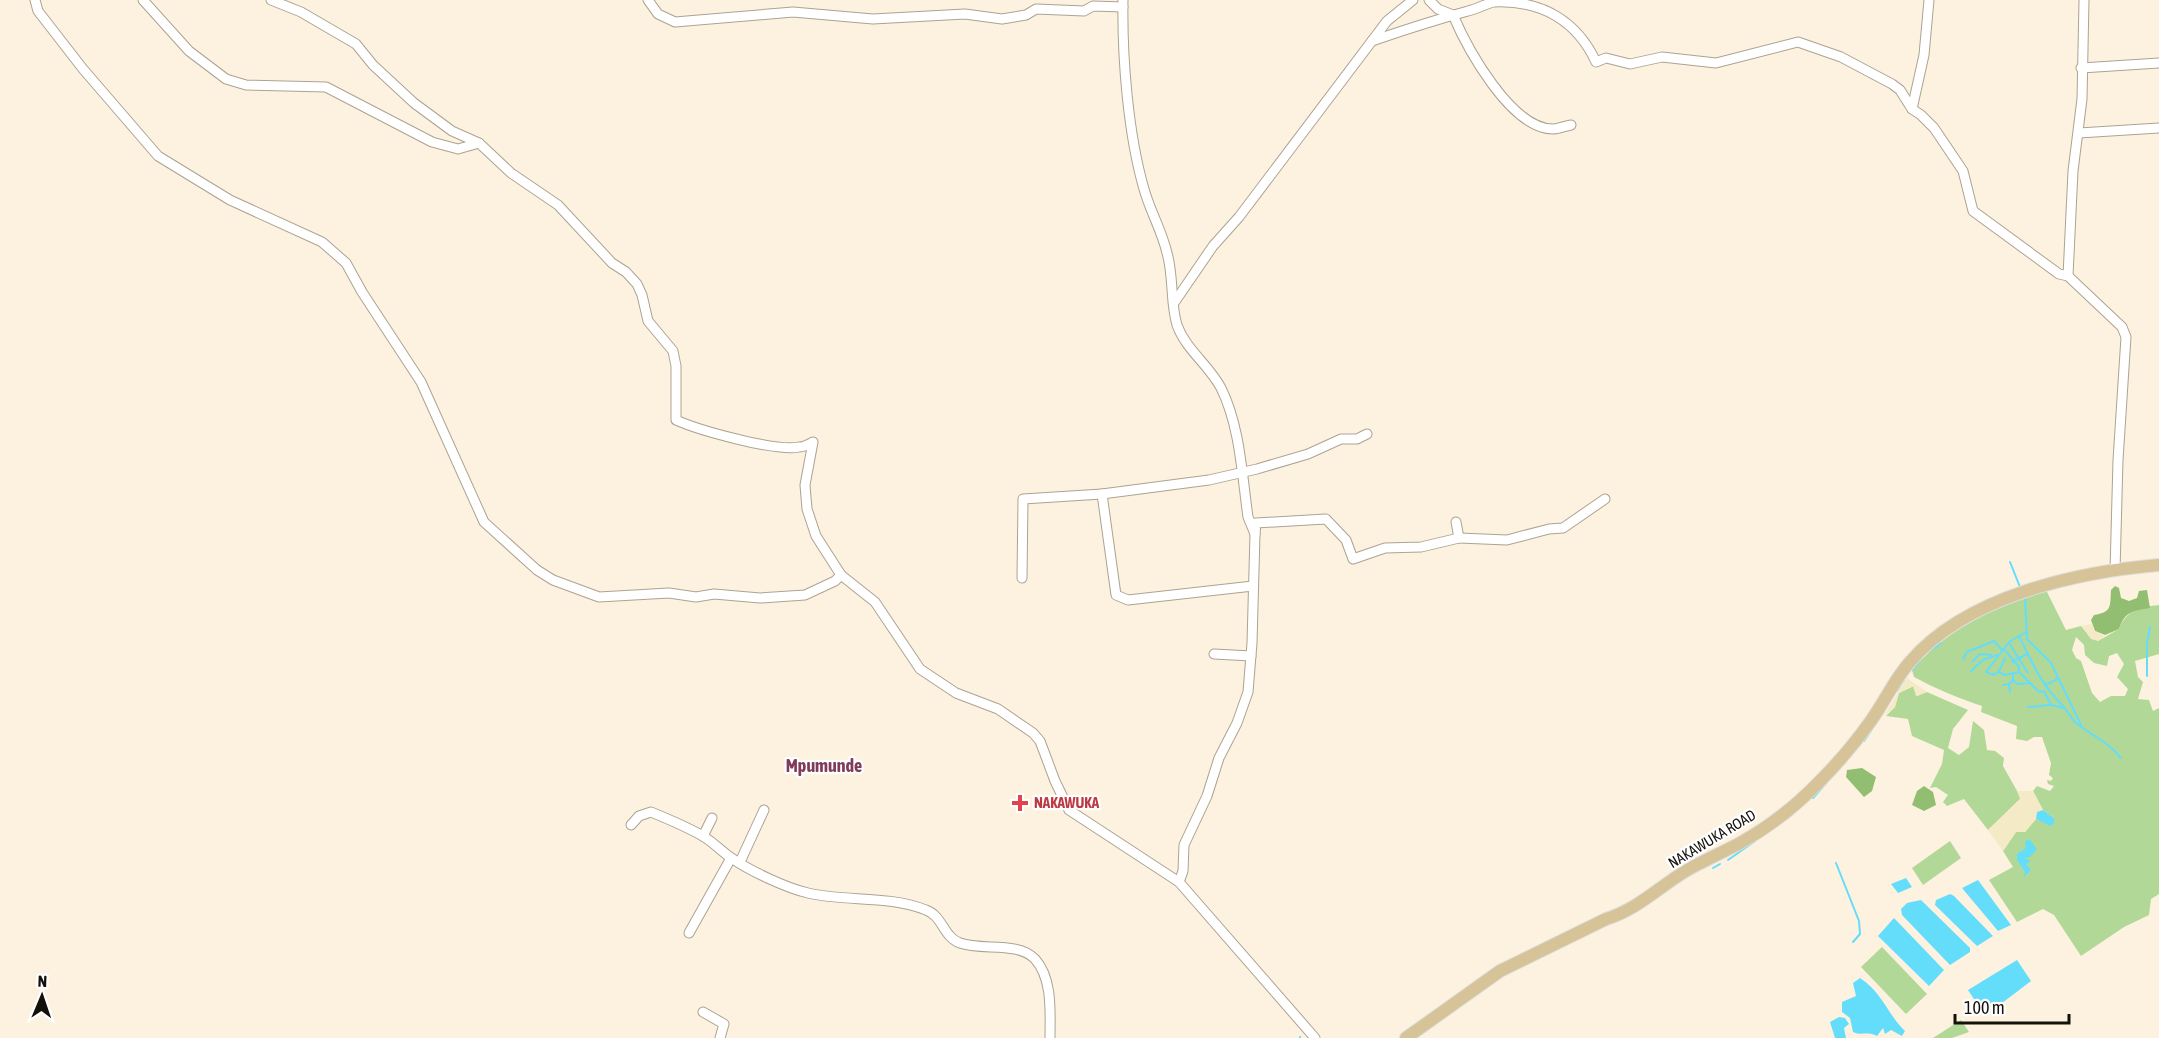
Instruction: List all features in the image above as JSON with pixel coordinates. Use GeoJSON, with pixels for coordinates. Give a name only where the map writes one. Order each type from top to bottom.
{"type":"FeatureCollection","features":[{"type":"Feature","properties":{"kind":"main road","name":"NAKAWUKA ROAD"},"geometry":{"type":"LineString","coordinates":[[1406,1038],[1500,971],[1597,923],[1625,913],[1684,872],[1743,842],[1784,813],[1818,783],[1846,753],[1910,661],[1955,623],[2011,596],[2115,571],[2159,565]]}},
{"type":"Feature","properties":{"kind":"street"},"geometry":{"type":"LineString","coordinates":[[35,0],[38,11],[83,69],[158,156],[230,200],[322,242],[346,263],[362,292],[421,382],[484,522],[537,570],[553,580],[599,597],[669,593],[696,597],[714,594],[760,598],[805,596],[835,581],[841,575]]}},
{"type":"Feature","properties":{"kind":"street"},"geometry":{"type":"LineString","coordinates":[[144,0],[189,51],[226,78],[246,85],[326,87],[432,142],[458,149],[479,143]]}},
{"type":"Feature","properties":{"kind":"street"},"geometry":{"type":"LineString","coordinates":[[271,0],[301,12],[356,44],[373,65],[414,103],[452,131],[479,143],[511,173],[565,211],[612,262],[637,284],[648,321],[673,351],[676,366],[676,420],[688,426],[765,446],[798,448],[813,442],[805,485],[807,509],[816,536],[841,575],[875,602],[920,669],[956,693],[998,710],[1032,733],[1040,741],[1054,781],[1069,810],[1179,882],[1315,1038]]}},
{"type":"Feature","properties":{"kind":"street"},"geometry":{"type":"LineString","coordinates":[[648,0],[658,14],[675,22],[794,12],[873,19],[965,14],[1002,20],[1026,15],[1036,9],[1084,10],[1093,6],[1123,3],[1124,57],[1136,149],[1144,190],[1168,254],[1173,289],[1172,305],[1185,342],[1208,367],[1229,408],[1242,472],[1248,517],[1255,534]]}},
{"type":"Feature","properties":{"kind":"street"},"geometry":{"type":"LineString","coordinates":[[1172,305],[1213,246],[1239,217],[1387,21],[1413,0]]}},
{"type":"Feature","properties":{"kind":"street"},"geometry":{"type":"LineString","coordinates":[[1429,0],[1438,9],[1453,15],[1471,53],[1499,95],[1531,121],[1544,128],[1553,129],[1571,125]]}},
{"type":"Feature","properties":{"kind":"street"},"geometry":{"type":"LineString","coordinates":[[1912,110],[1924,56],[1929,0]]}},
{"type":"Feature","properties":{"kind":"street"},"geometry":{"type":"LineString","coordinates":[[2068,276],[2071,255],[2070,221],[2079,133],[2084,0]]}},
{"type":"Feature","properties":{"kind":"street"},"geometry":{"type":"LineString","coordinates":[[1372,41],[1432,19],[1453,15],[1496,1],[1523,2],[1543,5],[1563,15],[1578,31],[1596,62],[1606,58],[1630,64],[1662,57],[1716,63],[1798,42],[1841,57],[1892,84],[1900,90],[1912,110],[1921,115],[1934,128],[1963,171],[1973,211],[2060,274],[2068,276],[2122,327],[2126,337],[2118,460],[2115,571]]}},
{"type":"Feature","properties":{"kind":"street"},"geometry":{"type":"LineString","coordinates":[[2081,68],[2159,63]]}},
{"type":"Feature","properties":{"kind":"street"},"geometry":{"type":"LineString","coordinates":[[2079,133],[2159,128]]}},
{"type":"Feature","properties":{"kind":"street"},"geometry":{"type":"LineString","coordinates":[[1022,578],[1023,499],[1102,494],[1209,480],[1308,454],[1341,439],[1357,439],[1367,434]]}},
{"type":"Feature","properties":{"kind":"street"},"geometry":{"type":"LineString","coordinates":[[1102,494],[1116,595],[1128,600],[1253,586]]}},
{"type":"Feature","properties":{"kind":"street"},"geometry":{"type":"LineString","coordinates":[[1179,882],[1183,871],[1184,845],[1208,796],[1219,758],[1237,723],[1248,692],[1256,523],[1326,519],[1346,540],[1353,559],[1385,549],[1421,547],[1459,538],[1507,540],[1549,529],[1563,528],[1605,499]]}},
{"type":"Feature","properties":{"kind":"street"},"geometry":{"type":"LineString","coordinates":[[1456,522],[1459,538]]}},
{"type":"Feature","properties":{"kind":"street"},"geometry":{"type":"LineString","coordinates":[[1214,654],[1251,656]]}},
{"type":"Feature","properties":{"kind":"street"},"geometry":{"type":"LineString","coordinates":[[740,862],[764,810]]}},
{"type":"Feature","properties":{"kind":"street"},"geometry":{"type":"LineString","coordinates":[[630,825],[648,811],[703,836],[731,858],[808,893],[876,900],[922,908],[934,913],[947,934],[958,943],[1016,950],[1030,955],[1040,967],[1047,983],[1050,1038]]}},
{"type":"Feature","properties":{"kind":"street"},"geometry":{"type":"LineString","coordinates":[[703,836],[712,818]]}},
{"type":"Feature","properties":{"kind":"street"},"geometry":{"type":"LineString","coordinates":[[689,933],[731,858]]}},
{"type":"Feature","properties":{"kind":"street"},"geometry":{"type":"LineString","coordinates":[[703,1012],[724,1024],[720,1038]]}},
{"type":"Feature","properties":{"kind":"green space"},"geometry":{"type":"Polygon","coordinates":[[[2115,586],[2119,588],[2121,598],[2129,601],[2137,598],[2139,591],[2147,590],[2150,608],[2130,613],[2119,629],[2105,635],[2095,631],[2091,620],[2094,615],[2109,608],[2111,590],[2115,586]]]}},
{"type":"Feature","properties":{"kind":"green space"},"geometry":{"type":"Polygon","coordinates":[[[2046,590],[2066,630],[2081,626],[2098,641],[2119,629],[2126,618],[2135,611],[2159,605],[2159,654],[2135,661],[2138,677],[2143,682],[2138,699],[2149,700],[2153,711],[2159,708],[2159,894],[2151,899],[2149,915],[2124,927],[2081,956],[2054,915],[2043,909],[2017,922],[1989,880],[2013,867],[2003,851],[2016,832],[2025,832],[2036,819],[2043,822],[2054,818],[2043,810],[2033,791],[2037,786],[2050,791],[2054,786],[2048,784],[2047,780],[2051,781],[2053,778],[2049,775],[2051,763],[2042,737],[2034,737],[2027,741],[2016,739],[2017,726],[1981,712],[1982,706],[1914,677],[1912,670],[1941,642],[1973,620],[2009,603],[2046,590]],[[2076,637],[2072,650],[2076,658],[2081,661],[2092,693],[2100,702],[2111,696],[2125,696],[2128,689],[2117,677],[2124,664],[2117,653],[2109,656],[2107,666],[2094,663],[2085,655],[2084,645],[2076,637]]]}},
{"type":"Feature","properties":{"kind":"green space"},"geometry":{"type":"Polygon","coordinates":[[[1914,686],[1917,696],[1927,692],[1968,710],[1953,729],[1948,748],[1959,755],[1969,747],[1973,721],[1984,730],[1987,750],[1995,751],[2004,758],[2003,766],[2021,798],[1988,830],[1964,799],[1947,806],[1943,802],[1948,795],[1936,787],[1930,788],[1942,764],[1944,750],[1912,736],[1908,719],[1886,716],[1895,707],[1899,693],[1914,686]]]}},
{"type":"Feature","properties":{"kind":"green space"},"geometry":{"type":"Polygon","coordinates":[[[1862,768],[1876,777],[1872,791],[1864,797],[1846,777],[1847,770],[1862,768]]]}},
{"type":"Feature","properties":{"kind":"green space"},"geometry":{"type":"Polygon","coordinates":[[[1924,786],[1933,792],[1936,805],[1924,811],[1912,805],[1917,791],[1924,786]]]}},
{"type":"Feature","properties":{"kind":"green space"},"geometry":{"type":"Polygon","coordinates":[[[1950,841],[1961,858],[1923,885],[1912,868],[1950,841]]]}},
{"type":"Feature","properties":{"kind":"green space"},"geometry":{"type":"Polygon","coordinates":[[[1882,947],[1927,994],[1906,1014],[1861,967],[1882,947]]]}},
{"type":"Feature","properties":{"kind":"green space"},"geometry":{"type":"Polygon","coordinates":[[[1961,1020],[1969,1032],[1952,1038],[1933,1038],[1961,1020]]]}},
{"type":"Feature","properties":{"kind":"sand"},"geometry":{"type":"Polygon","coordinates":[[[2092,624],[2095,631],[2105,635],[2098,641],[2091,639],[2081,626],[2092,624]]]}},
{"type":"Feature","properties":{"kind":"sand"},"geometry":{"type":"Polygon","coordinates":[[[1907,678],[1927,692],[1916,696],[1913,686],[1899,693],[1895,707],[1884,716],[1907,678]]]}},
{"type":"Feature","properties":{"kind":"sand"},"geometry":{"type":"Polygon","coordinates":[[[2017,791],[2033,791],[2043,810],[2037,812],[2036,819],[2025,832],[2016,832],[2003,851],[1988,830],[2020,799],[2017,791]]]}},
{"type":"Feature","properties":{"kind":"water"},"geometry":{"type":"Polygon","coordinates":[[[2043,810],[2054,818],[2054,823],[2050,826],[2036,819],[2037,812],[2043,810]]]}},
{"type":"Feature","properties":{"kind":"water"},"geometry":{"type":"Polygon","coordinates":[[[2029,839],[2037,849],[2030,857],[2024,858],[2031,861],[2026,864],[2031,870],[2023,878],[2025,872],[2017,860],[2017,854],[2026,848],[2025,841],[2029,839]]]}},
{"type":"Feature","properties":{"kind":"water"},"geometry":{"type":"Polygon","coordinates":[[[1906,878],[1912,887],[1898,893],[1891,884],[1906,878]]]}},
{"type":"Feature","properties":{"kind":"water"},"geometry":{"type":"Polygon","coordinates":[[[1978,880],[2011,925],[1998,931],[1962,888],[1978,880]]]}},
{"type":"Feature","properties":{"kind":"water"},"geometry":{"type":"Polygon","coordinates":[[[1950,894],[1993,936],[1977,946],[1935,905],[1936,900],[1950,894]]]}},
{"type":"Feature","properties":{"kind":"water"},"geometry":{"type":"Polygon","coordinates":[[[1921,900],[1970,948],[1970,952],[1950,965],[1902,915],[1901,909],[1907,903],[1921,900]]]}},
{"type":"Feature","properties":{"kind":"water"},"geometry":{"type":"Polygon","coordinates":[[[1894,918],[1944,970],[1929,986],[1878,936],[1894,918]]]}},
{"type":"Feature","properties":{"kind":"water"},"geometry":{"type":"Polygon","coordinates":[[[2017,960],[2031,981],[1985,1016],[1968,990],[2017,960]]]}},
{"type":"Feature","properties":{"kind":"water"},"geometry":{"type":"Polygon","coordinates":[[[1860,978],[1874,990],[1905,1031],[1902,1036],[1891,1030],[1885,1034],[1883,1028],[1877,1036],[1853,1032],[1850,1018],[1842,1012],[1842,1002],[1856,996],[1853,983],[1860,978]]]}},
{"type":"Feature","properties":{"kind":"water"},"geometry":{"type":"Polygon","coordinates":[[[1839,1017],[1845,1018],[1849,1024],[1844,1028],[1846,1038],[1835,1038],[1830,1022],[1839,1017]]]}},
{"type":"Feature","properties":{"kind":"waterway"},"geometry":{"type":"LineString","coordinates":[[2010,562],[2020,587]]}},
{"type":"Feature","properties":{"kind":"waterway"},"geometry":{"type":"LineString","coordinates":[[2025,597],[2027,639],[2051,663],[2081,725]]}},
{"type":"Feature","properties":{"kind":"waterway"},"geometry":{"type":"LineString","coordinates":[[2147,676],[2147,643],[2150,627]]}},
{"type":"Feature","properties":{"kind":"waterway"},"geometry":{"type":"LineString","coordinates":[[2026,632],[2009,642],[1986,672],[1994,675],[1998,672],[2005,675],[2019,672],[2039,692],[2044,691],[2051,705]]}},
{"type":"Feature","properties":{"kind":"waterway"},"geometry":{"type":"LineString","coordinates":[[2019,636],[2043,681],[2073,720],[2106,743],[2121,758]]}},
{"type":"Feature","properties":{"kind":"waterway"},"geometry":{"type":"LineString","coordinates":[[1963,659],[1967,652],[1994,641],[2002,650]]}},
{"type":"Feature","properties":{"kind":"waterway"},"geometry":{"type":"LineString","coordinates":[[1928,652],[1941,643]]}},
{"type":"Feature","properties":{"kind":"waterway"},"geometry":{"type":"LineString","coordinates":[[2009,643],[2028,673]]}},
{"type":"Feature","properties":{"kind":"waterway"},"geometry":{"type":"LineString","coordinates":[[2004,649],[2019,667],[2019,672]]}},
{"type":"Feature","properties":{"kind":"waterway"},"geometry":{"type":"LineString","coordinates":[[1973,661],[1980,654],[1991,655]]}},
{"type":"Feature","properties":{"kind":"waterway"},"geometry":{"type":"LineString","coordinates":[[2012,662],[2027,654]]}},
{"type":"Feature","properties":{"kind":"waterway"},"geometry":{"type":"LineString","coordinates":[[1971,671],[1983,660],[1997,655]]}},
{"type":"Feature","properties":{"kind":"waterway"},"geometry":{"type":"LineString","coordinates":[[1912,670],[1922,658]]}},
{"type":"Feature","properties":{"kind":"waterway"},"geometry":{"type":"LineString","coordinates":[[1999,671],[2005,658]]}},
{"type":"Feature","properties":{"kind":"waterway"},"geometry":{"type":"LineString","coordinates":[[2013,673],[2013,680],[2017,684],[2030,683]]}},
{"type":"Feature","properties":{"kind":"waterway"},"geometry":{"type":"LineString","coordinates":[[2045,685],[2058,679]]}},
{"type":"Feature","properties":{"kind":"waterway"},"geometry":{"type":"LineString","coordinates":[[1897,691],[1904,680]]}},
{"type":"Feature","properties":{"kind":"waterway"},"geometry":{"type":"LineString","coordinates":[[2003,685],[2013,680]]}},
{"type":"Feature","properties":{"kind":"waterway"},"geometry":{"type":"LineString","coordinates":[[2009,684],[2010,692]]}},
{"type":"Feature","properties":{"kind":"waterway"},"geometry":{"type":"LineString","coordinates":[[2028,707],[2051,705],[2063,708]]}},
{"type":"Feature","properties":{"kind":"waterway"},"geometry":{"type":"LineString","coordinates":[[1864,741],[1884,711]]}},
{"type":"Feature","properties":{"kind":"waterway"},"geometry":{"type":"LineString","coordinates":[[1813,798],[1827,782]]}},
{"type":"Feature","properties":{"kind":"waterway"},"geometry":{"type":"LineString","coordinates":[[1728,860],[1755,841]]}},
{"type":"Feature","properties":{"kind":"waterway"},"geometry":{"type":"LineString","coordinates":[[1836,863],[1859,921],[1860,934],[1853,942]]}},
{"type":"Feature","properties":{"kind":"waterway"},"geometry":{"type":"LineString","coordinates":[[1713,868],[1720,864]]}},
{"type":"Feature","properties":{"kind":"place","name":"NAKAWUKA"},"geometry":{"type":"Point","coordinates":[1020,803]}},
{"type":"Feature","properties":{"kind":"district","name":"Mpumunde"},"geometry":{"type":"Point","coordinates":[824,766]}}]}
